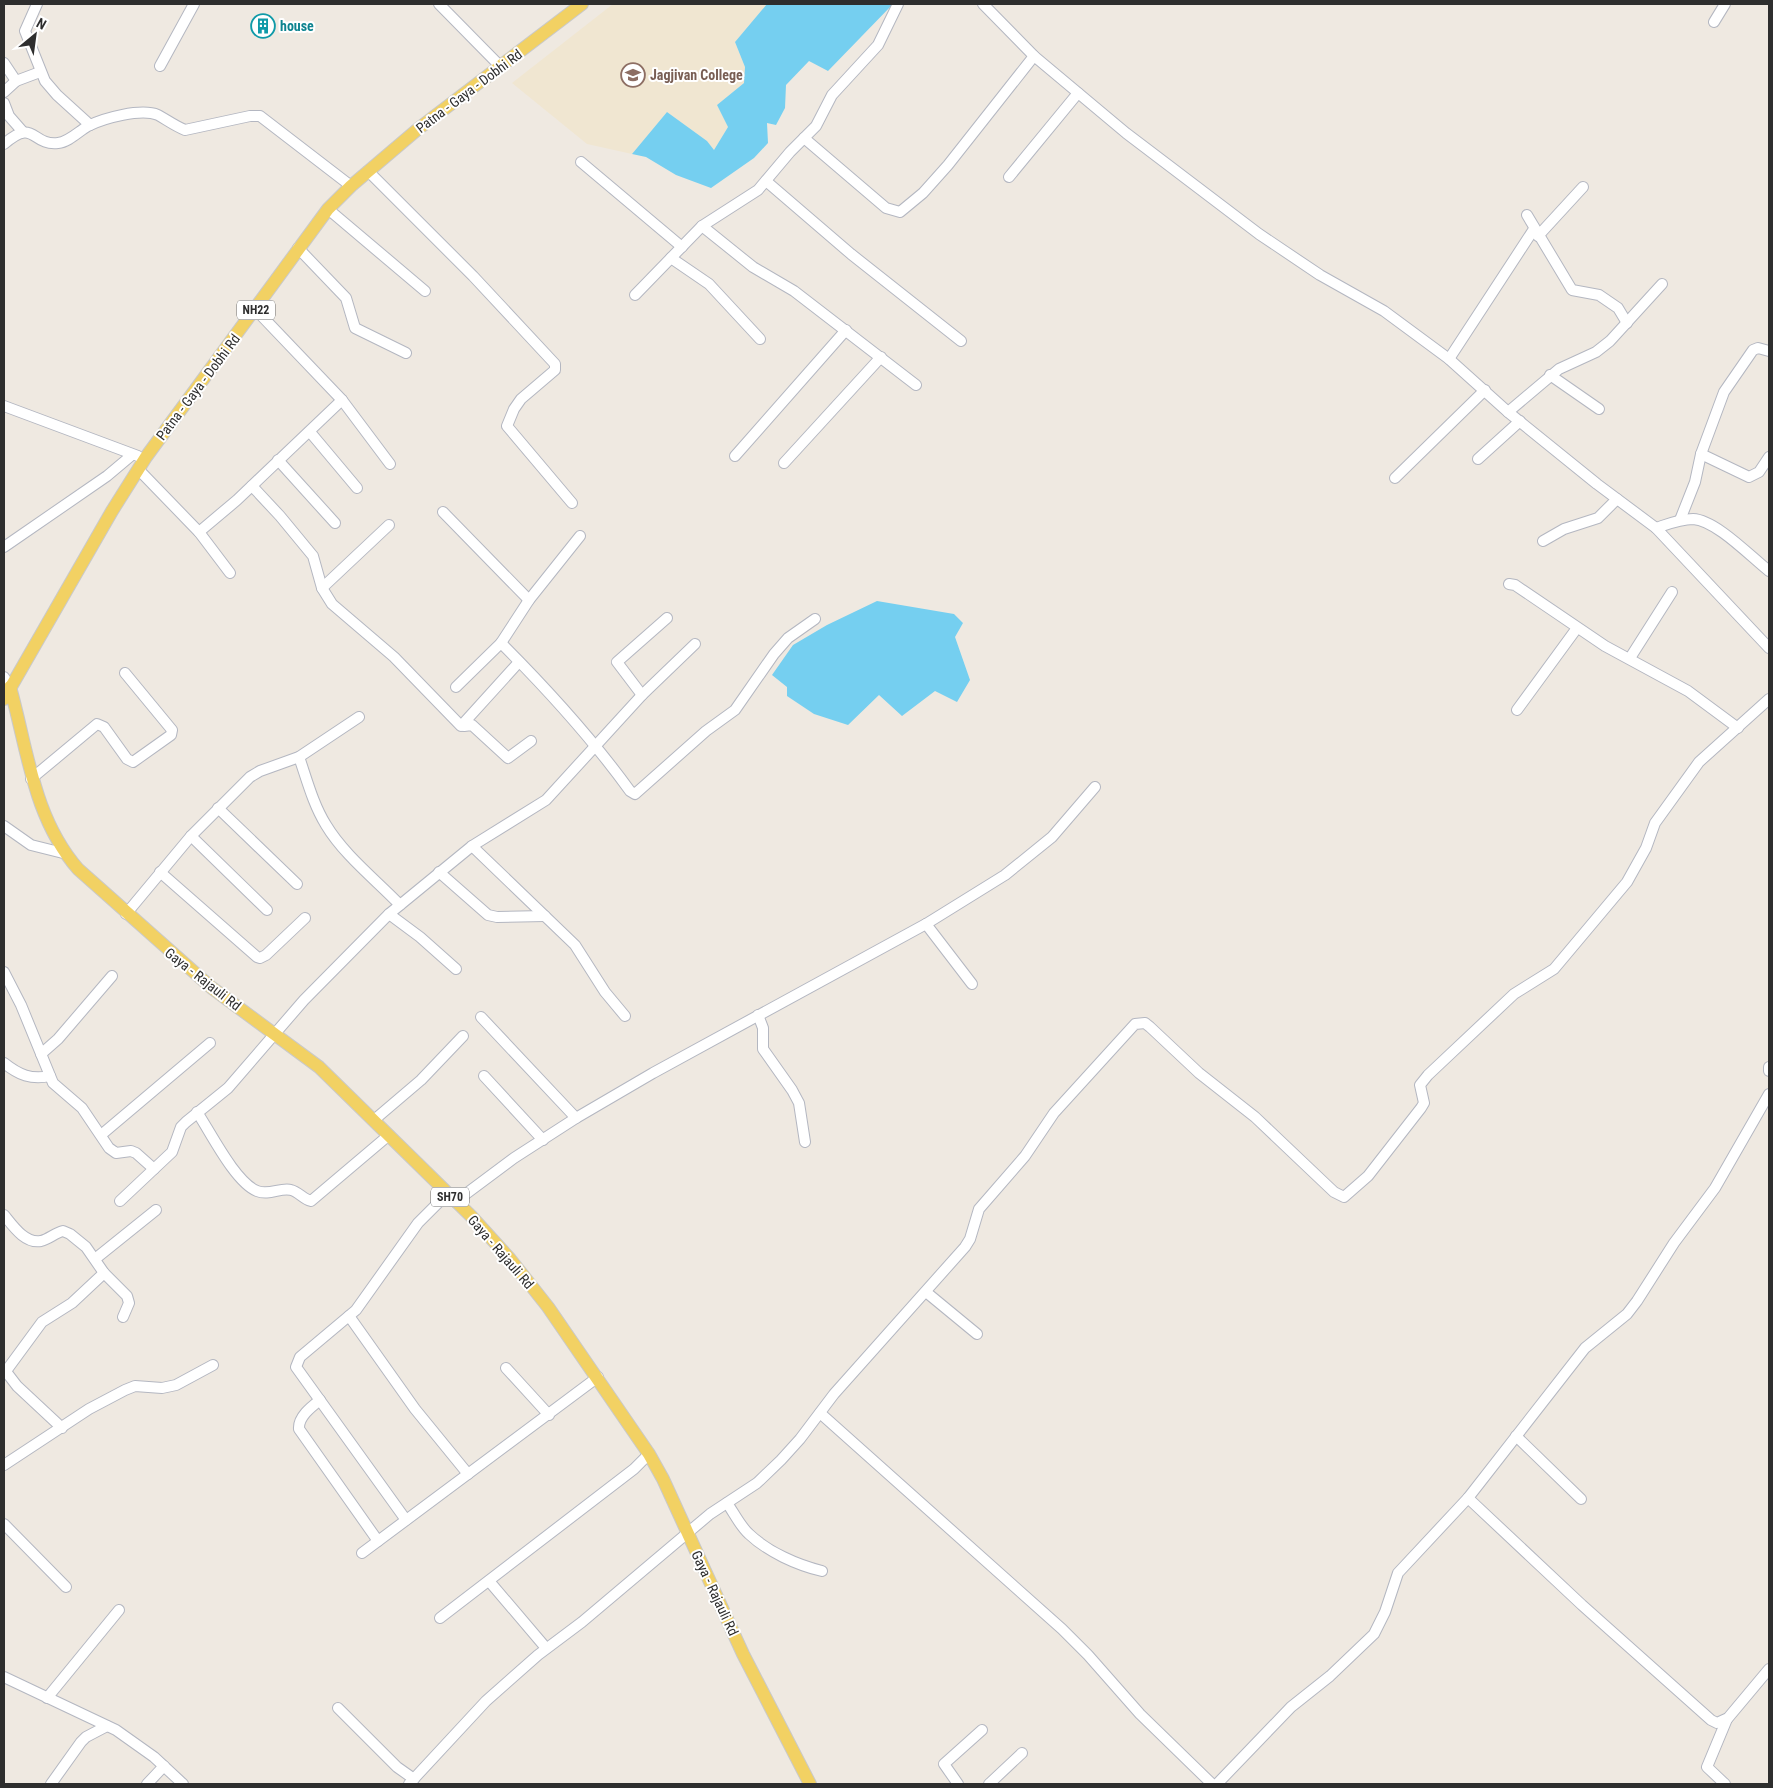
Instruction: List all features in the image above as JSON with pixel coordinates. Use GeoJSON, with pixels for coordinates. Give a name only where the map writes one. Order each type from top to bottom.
{"type":"FeatureCollection","features":[{"type":"Feature","properties":{"kind":"main road","name":"Patna - Gaya - Dobhi Rd"},"geometry":{"type":"LineString","coordinates":[[6,688],[146,457],[183,404],[256,310],[298,248],[328,209],[351,186],[418,129],[582,4]]}},
{"type":"Feature","properties":{"kind":"main road","name":"Gaya - Rajauli Rd"},"geometry":{"type":"LineString","coordinates":[[6,688],[31,779],[44,814],[63,853],[93,885],[212,988],[319,1067],[451,1198],[527,1280],[598,1377],[650,1454],[744,1654],[810,1784]]}},
{"type":"Feature","properties":{"kind":"street"},"geometry":{"type":"LineString","coordinates":[[37,4],[25,31],[40,72],[57,95],[90,125]]}},
{"type":"Feature","properties":{"kind":"street"},"geometry":{"type":"LineString","coordinates":[[160,66],[194,4]]}},
{"type":"Feature","properties":{"kind":"street"},"geometry":{"type":"LineString","coordinates":[[439,4],[501,67]]}},
{"type":"Feature","properties":{"kind":"street"},"geometry":{"type":"LineString","coordinates":[[635,295],[702,226],[753,193],[766,182],[819,123],[829,100],[842,83],[878,45],[898,4]]}},
{"type":"Feature","properties":{"kind":"street"},"geometry":{"type":"LineString","coordinates":[[983,4],[1034,56],[1126,133],[1259,234],[1320,275],[1384,311],[1449,359],[1508,412],[1656,528],[1769,648]]}},
{"type":"Feature","properties":{"kind":"street"},"geometry":{"type":"LineString","coordinates":[[1714,22],[1725,4]]}},
{"type":"Feature","properties":{"kind":"street"},"geometry":{"type":"LineString","coordinates":[[804,138],[886,208],[900,212],[923,193],[948,165],[1034,56]]}},
{"type":"Feature","properties":{"kind":"street"},"geometry":{"type":"LineString","coordinates":[[4,63],[16,81]]}},
{"type":"Feature","properties":{"kind":"street"},"geometry":{"type":"LineString","coordinates":[[4,92],[16,81],[40,72]]}},
{"type":"Feature","properties":{"kind":"street"},"geometry":{"type":"LineString","coordinates":[[1010,177],[1078,94]]}},
{"type":"Feature","properties":{"kind":"street"},"geometry":{"type":"LineString","coordinates":[[4,103],[9,116],[23,132]]}},
{"type":"Feature","properties":{"kind":"street"},"geometry":{"type":"LineString","coordinates":[[5,140],[18,132],[23,132],[57,144],[90,125],[137,112],[158,115],[185,130],[250,116],[260,116],[351,186]]}},
{"type":"Feature","properties":{"kind":"street"},"geometry":{"type":"LineString","coordinates":[[581,162],[682,247]]}},
{"type":"Feature","properties":{"kind":"street"},"geometry":{"type":"LineString","coordinates":[[368,171],[474,276],[555,364],[555,370],[517,404],[507,426],[572,503]]}},
{"type":"Feature","properties":{"kind":"street"},"geometry":{"type":"LineString","coordinates":[[766,182],[851,254],[961,341]]}},
{"type":"Feature","properties":{"kind":"street"},"geometry":{"type":"LineString","coordinates":[[1449,359],[1536,232],[1583,187]]}},
{"type":"Feature","properties":{"kind":"street"},"geometry":{"type":"LineString","coordinates":[[328,209],[425,291]]}},
{"type":"Feature","properties":{"kind":"street"},"geometry":{"type":"LineString","coordinates":[[1527,215],[1572,290],[1598,295],[1618,308],[1627,323]]}},
{"type":"Feature","properties":{"kind":"street"},"geometry":{"type":"LineString","coordinates":[[702,226],[745,261],[794,291],[916,385]]}},
{"type":"Feature","properties":{"kind":"street"},"geometry":{"type":"LineString","coordinates":[[298,248],[346,298],[355,328],[406,353]]}},
{"type":"Feature","properties":{"kind":"street"},"geometry":{"type":"LineString","coordinates":[[671,258],[709,284],[760,339]]}},
{"type":"Feature","properties":{"kind":"street"},"geometry":{"type":"LineString","coordinates":[[1508,412],[1550,375],[1567,363],[1596,352],[1627,323],[1662,284]]}},
{"type":"Feature","properties":{"kind":"street"},"geometry":{"type":"LineString","coordinates":[[256,310],[342,400],[390,464]]}},
{"type":"Feature","properties":{"kind":"street"},"geometry":{"type":"LineString","coordinates":[[734,456],[846,330]]}},
{"type":"Feature","properties":{"kind":"street"},"geometry":{"type":"LineString","coordinates":[[1680,520],[1695,482],[1701,454],[1730,381],[1753,350],[1758,348],[1769,351]]}},
{"type":"Feature","properties":{"kind":"street"},"geometry":{"type":"LineString","coordinates":[[784,463],[881,358]]}},
{"type":"Feature","properties":{"kind":"street"},"geometry":{"type":"LineString","coordinates":[[1550,375],[1600,409]]}},
{"type":"Feature","properties":{"kind":"street"},"geometry":{"type":"LineString","coordinates":[[1395,478],[1485,390]]}},
{"type":"Feature","properties":{"kind":"street"},"geometry":{"type":"LineString","coordinates":[[199,532],[252,486],[342,400]]}},
{"type":"Feature","properties":{"kind":"street"},"geometry":{"type":"LineString","coordinates":[[4,406],[132,455],[146,457]]}},
{"type":"Feature","properties":{"kind":"street"},"geometry":{"type":"LineString","coordinates":[[1478,459],[1520,421]]}},
{"type":"Feature","properties":{"kind":"street"},"geometry":{"type":"LineString","coordinates":[[310,432],[357,488]]}},
{"type":"Feature","properties":{"kind":"street"},"geometry":{"type":"LineString","coordinates":[[1701,454],[1750,477],[1758,472],[1769,457]]}},
{"type":"Feature","properties":{"kind":"street"},"geometry":{"type":"LineString","coordinates":[[4,547],[107,476],[132,455]]}},
{"type":"Feature","properties":{"kind":"street"},"geometry":{"type":"LineString","coordinates":[[278,460],[335,523]]}},
{"type":"Feature","properties":{"kind":"street"},"geometry":{"type":"LineString","coordinates":[[138,470],[199,532],[230,573]]}},
{"type":"Feature","properties":{"kind":"street"},"geometry":{"type":"LineString","coordinates":[[252,486],[313,556],[322,588],[332,604],[394,657],[460,725],[472,725],[508,758],[531,741]]}},
{"type":"Feature","properties":{"kind":"street"},"geometry":{"type":"LineString","coordinates":[[1543,541],[1564,529],[1598,518],[1617,499]]}},
{"type":"Feature","properties":{"kind":"street"},"geometry":{"type":"LineString","coordinates":[[443,512],[529,600]]}},
{"type":"Feature","properties":{"kind":"street"},"geometry":{"type":"LineString","coordinates":[[1656,528],[1680,520],[1695,519],[1715,528],[1769,571]]}},
{"type":"Feature","properties":{"kind":"street"},"geometry":{"type":"LineString","coordinates":[[322,588],[389,525]]}},
{"type":"Feature","properties":{"kind":"street"},"geometry":{"type":"LineString","coordinates":[[456,686],[501,643],[529,600],[580,536]]}},
{"type":"Feature","properties":{"kind":"street"},"geometry":{"type":"LineString","coordinates":[[1509,584],[1515,585],[1605,646],[1688,691],[1738,728]]}},
{"type":"Feature","properties":{"kind":"street"},"geometry":{"type":"LineString","coordinates":[[1630,658],[1672,592]]}},
{"type":"Feature","properties":{"kind":"street"},"geometry":{"type":"LineString","coordinates":[[642,695],[617,662],[667,618]]}},
{"type":"Feature","properties":{"kind":"street"},"geometry":{"type":"LineString","coordinates":[[501,643],[597,746],[630,791],[635,794],[706,731],[735,710],[748,694],[764,665],[788,638],[815,620]]}},
{"type":"Feature","properties":{"kind":"street"},"geometry":{"type":"LineString","coordinates":[[1518,710],[1577,628]]}},
{"type":"Feature","properties":{"kind":"street"},"geometry":{"type":"LineString","coordinates":[[120,1201],[172,1152],[181,1127],[228,1088],[304,1000],[389,914],[472,846],[546,800],[642,695],[695,644]]}},
{"type":"Feature","properties":{"kind":"street"},"geometry":{"type":"LineString","coordinates":[[464,726],[520,662]]}},
{"type":"Feature","properties":{"kind":"street"},"geometry":{"type":"LineString","coordinates":[[31,779],[97,724],[104,727],[127,759],[133,762],[171,735],[172,730],[125,673]]}},
{"type":"Feature","properties":{"kind":"street"},"geometry":{"type":"LineString","coordinates":[[338,1708],[412,1782],[486,1701],[546,1648],[582,1622],[688,1533],[727,1502],[757,1483],[800,1439],[820,1413],[965,1247],[970,1239],[979,1209],[1025,1156],[1054,1113],[1132,1026],[1140,1022],[1150,1027],[1199,1073],[1255,1117],[1334,1192],[1344,1197],[1351,1193],[1368,1176],[1421,1108],[1424,1100],[1420,1085],[1428,1075],[1514,994],[1560,962],[1627,882],[1646,848],[1655,823],[1699,762],[1769,699]]}},
{"type":"Feature","properties":{"kind":"street"},"geometry":{"type":"LineString","coordinates":[[126,914],[160,872],[218,808],[260,771],[299,757],[359,717]]}},
{"type":"Feature","properties":{"kind":"street"},"geometry":{"type":"LineString","coordinates":[[299,757],[316,807],[327,827],[348,852],[400,905]]}},
{"type":"Feature","properties":{"kind":"street"},"geometry":{"type":"LineString","coordinates":[[406,1520],[296,1367],[296,1363],[308,1349],[349,1316],[369,1293],[418,1223],[451,1198],[576,1118],[758,1015],[926,924],[1005,875],[1052,837],[1095,787]]}},
{"type":"Feature","properties":{"kind":"street"},"geometry":{"type":"LineString","coordinates":[[218,808],[297,884]]}},
{"type":"Feature","properties":{"kind":"street"},"geometry":{"type":"LineString","coordinates":[[4,826],[31,845],[63,853]]}},
{"type":"Feature","properties":{"kind":"street"},"geometry":{"type":"LineString","coordinates":[[192,836],[267,910]]}},
{"type":"Feature","properties":{"kind":"street"},"geometry":{"type":"LineString","coordinates":[[472,846],[578,949],[605,992],[625,1016]]}},
{"type":"Feature","properties":{"kind":"street"},"geometry":{"type":"LineString","coordinates":[[160,872],[260,958],[266,955],[305,918]]}},
{"type":"Feature","properties":{"kind":"street"},"geometry":{"type":"LineString","coordinates":[[439,872],[488,915],[498,917],[545,916]]}},
{"type":"Feature","properties":{"kind":"street"},"geometry":{"type":"LineString","coordinates":[[389,914],[420,937],[456,969]]}},
{"type":"Feature","properties":{"kind":"street"},"geometry":{"type":"LineString","coordinates":[[926,924],[972,984]]}},
{"type":"Feature","properties":{"kind":"street"},"geometry":{"type":"LineString","coordinates":[[4,972],[50,1076],[58,1089],[82,1108],[113,1151],[136,1153],[154,1169]]}},
{"type":"Feature","properties":{"kind":"street"},"geometry":{"type":"LineString","coordinates":[[41,1054],[58,1039],[112,976]]}},
{"type":"Feature","properties":{"kind":"street"},"geometry":{"type":"LineString","coordinates":[[758,1015],[764,1028],[763,1048],[792,1090],[798,1103],[805,1142]]}},
{"type":"Feature","properties":{"kind":"street"},"geometry":{"type":"LineString","coordinates":[[481,1017],[576,1118]]}},
{"type":"Feature","properties":{"kind":"street"},"geometry":{"type":"LineString","coordinates":[[374,1120],[421,1080],[463,1036]]}},
{"type":"Feature","properties":{"kind":"street"},"geometry":{"type":"LineString","coordinates":[[100,1135],[210,1042]]}},
{"type":"Feature","properties":{"kind":"street"},"geometry":{"type":"LineString","coordinates":[[4,1063],[23,1076],[38,1078],[50,1076]]}},
{"type":"Feature","properties":{"kind":"street"},"geometry":{"type":"LineString","coordinates":[[1769,1066],[1769,1071]]}},
{"type":"Feature","properties":{"kind":"street"},"geometry":{"type":"LineString","coordinates":[[484,1076],[542,1140]]}},
{"type":"Feature","properties":{"kind":"street"},"geometry":{"type":"LineString","coordinates":[[1217,1784],[1291,1708],[1330,1676],[1374,1634],[1385,1612],[1398,1573],[1468,1498],[1585,1348],[1627,1314],[1674,1243],[1715,1188],[1769,1094]]}},
{"type":"Feature","properties":{"kind":"street"},"geometry":{"type":"LineString","coordinates":[[197,1112],[236,1172],[251,1187],[258,1191],[270,1193],[290,1189],[311,1202],[389,1135]]}},
{"type":"Feature","properties":{"kind":"street"},"geometry":{"type":"LineString","coordinates":[[95,1258],[156,1210]]}},
{"type":"Feature","properties":{"kind":"street"},"geometry":{"type":"LineString","coordinates":[[4,1215],[20,1233],[33,1241],[40,1241],[63,1231],[70,1234],[95,1258],[104,1273],[127,1296],[129,1303],[123,1317]]}},
{"type":"Feature","properties":{"kind":"street"},"geometry":{"type":"LineString","coordinates":[[62,1428],[17,1386],[5,1370],[42,1322],[72,1303],[104,1273]]}},
{"type":"Feature","properties":{"kind":"street"},"geometry":{"type":"LineString","coordinates":[[926,1292],[977,1334]]}},
{"type":"Feature","properties":{"kind":"street"},"geometry":{"type":"LineString","coordinates":[[349,1316],[416,1409],[468,1474]]}},
{"type":"Feature","properties":{"kind":"street"},"geometry":{"type":"LineString","coordinates":[[4,1465],[89,1409],[125,1390],[135,1386],[162,1388],[176,1385],[213,1365]]}},
{"type":"Feature","properties":{"kind":"street"},"geometry":{"type":"LineString","coordinates":[[506,1368],[549,1415]]}},
{"type":"Feature","properties":{"kind":"street"},"geometry":{"type":"LineString","coordinates":[[362,1553],[598,1377]]}},
{"type":"Feature","properties":{"kind":"street"},"geometry":{"type":"LineString","coordinates":[[320,1400],[311,1407],[301,1420],[298,1429],[378,1541]]}},
{"type":"Feature","properties":{"kind":"street"},"geometry":{"type":"LineString","coordinates":[[820,1413],[1062,1629],[1140,1714],[1212,1784]]}},
{"type":"Feature","properties":{"kind":"street"},"geometry":{"type":"LineString","coordinates":[[1516,1436],[1581,1499]]}},
{"type":"Feature","properties":{"kind":"street"},"geometry":{"type":"LineString","coordinates":[[440,1618],[634,1469],[650,1454]]}},
{"type":"Feature","properties":{"kind":"street"},"geometry":{"type":"LineString","coordinates":[[1468,1498],[1511,1540],[1711,1720],[1717,1723],[1728,1718]]}},
{"type":"Feature","properties":{"kind":"street"},"geometry":{"type":"LineString","coordinates":[[727,1502],[745,1529],[759,1543],[802,1565],[822,1571]]}},
{"type":"Feature","properties":{"kind":"street"},"geometry":{"type":"LineString","coordinates":[[4,1524],[66,1587]]}},
{"type":"Feature","properties":{"kind":"street"},"geometry":{"type":"LineString","coordinates":[[489,1581],[546,1648]]}},
{"type":"Feature","properties":{"kind":"street"},"geometry":{"type":"LineString","coordinates":[[46,1698],[119,1610]]}},
{"type":"Feature","properties":{"kind":"street"},"geometry":{"type":"LineString","coordinates":[[1725,1784],[1707,1767],[1728,1718],[1769,1669]]}},
{"type":"Feature","properties":{"kind":"street"},"geometry":{"type":"LineString","coordinates":[[4,1677],[106,1726],[141,1747],[183,1784]]}},
{"type":"Feature","properties":{"kind":"street"},"geometry":{"type":"LineString","coordinates":[[51,1784],[81,1742],[86,1737],[106,1726]]}},
{"type":"Feature","properties":{"kind":"street"},"geometry":{"type":"LineString","coordinates":[[958,1784],[944,1764],[982,1730]]}},
{"type":"Feature","properties":{"kind":"street"},"geometry":{"type":"LineString","coordinates":[[989,1784],[1022,1753]]}},
{"type":"Feature","properties":{"kind":"street"},"geometry":{"type":"LineString","coordinates":[[147,1784],[164,1766]]}},
{"type":"Feature","properties":{"kind":"shaded area","name":"Jagjivan College"},"geometry":{"type":"Polygon","coordinates":[[[613,4],[767,4],[735,42],[745,67],[744,83],[717,105],[728,127],[714,150],[707,141],[667,112],[632,154],[587,144],[512,83],[613,4]]]}},
{"type":"Feature","properties":{"kind":"water"},"geometry":{"type":"Polygon","coordinates":[[[767,4],[893,4],[828,71],[809,61],[786,85],[785,108],[776,125],[767,123],[768,143],[754,158],[711,188],[676,175],[646,157],[632,154],[667,112],[707,141],[714,150],[728,127],[717,105],[744,83],[745,67],[735,42],[767,4]]]}},
{"type":"Feature","properties":{"kind":"water"},"geometry":{"type":"Polygon","coordinates":[[[877,601],[954,614],[963,623],[955,637],[970,680],[957,702],[935,691],[902,716],[879,695],[848,725],[814,714],[787,696],[787,687],[772,675],[793,645],[827,625],[877,601]]]}},
{"type":"Feature","properties":{"kind":"place","name":"house"},"geometry":{"type":"Point","coordinates":[263,26]}},
{"type":"Feature","properties":{"kind":"place","name":"Jagjivan College"},"geometry":{"type":"Point","coordinates":[633,75]}}]}
